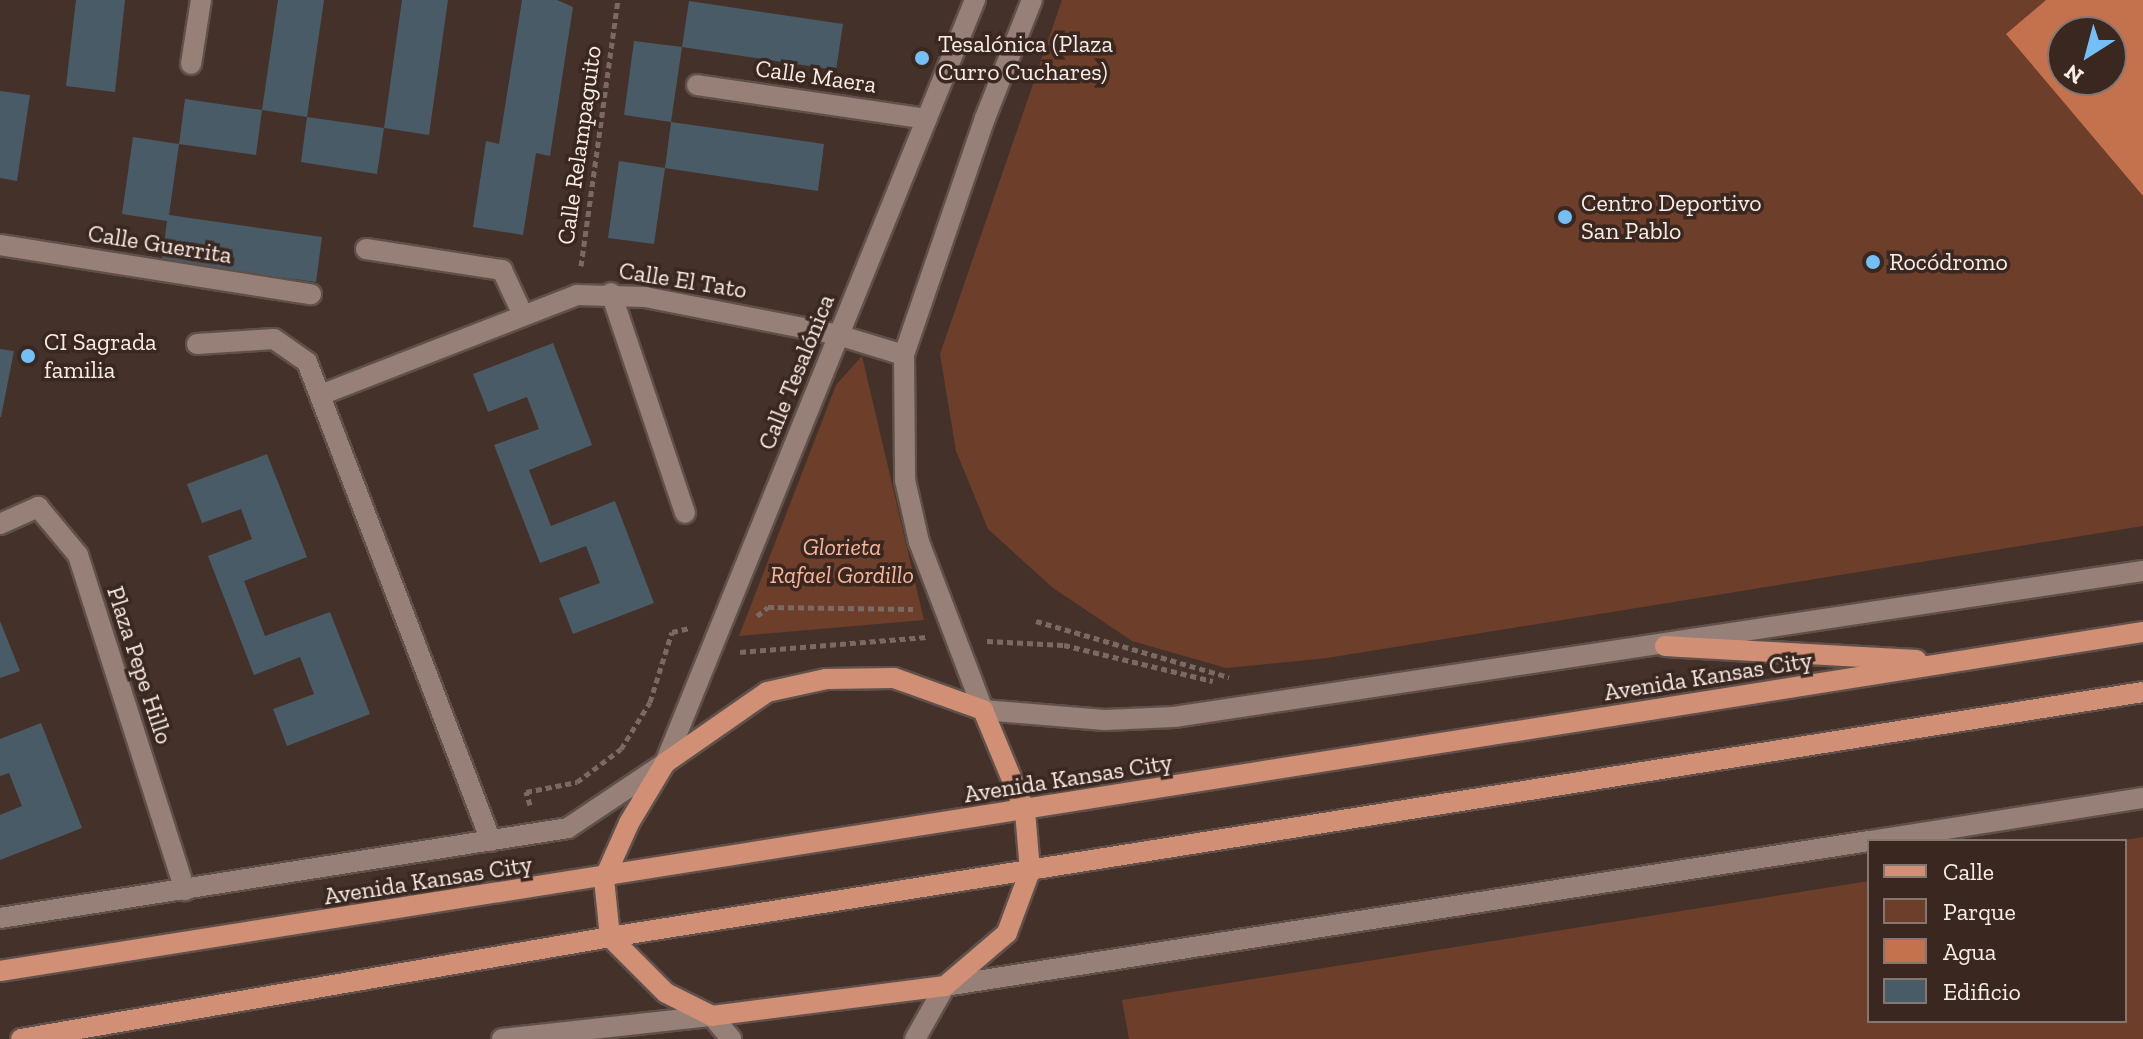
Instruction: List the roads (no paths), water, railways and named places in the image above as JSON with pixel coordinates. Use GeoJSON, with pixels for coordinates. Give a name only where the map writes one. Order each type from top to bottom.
{"type":"FeatureCollection","features":[{"type":"Feature","properties":{"kind":"main road","name":"Avenida Kansas City"},"geometry":{"type":"LineString","coordinates":[[0,971],[604,879],[2143,632]]}},
{"type":"Feature","properties":{"kind":"main road"},"geometry":{"type":"LineString","coordinates":[[1665,646],[1957,662]]}},
{"type":"Feature","properties":{"kind":"main road"},"geometry":{"type":"LineString","coordinates":[[894,678],[983,710],[1025,811],[1030,871],[1007,933],[945,986],[712,1016],[666,993],[610,937],[604,879],[629,823],[665,763],[767,692],[826,679],[894,678]]}},
{"type":"Feature","properties":{"kind":"main road"},"geometry":{"type":"LineString","coordinates":[[21,1039],[610,937],[2143,692]]}},
{"type":"Feature","properties":{"kind":"street"},"geometry":{"type":"LineString","coordinates":[[191,64],[201,0]]}},
{"type":"Feature","properties":{"kind":"street","name":"Calle Tesalónica"},"geometry":{"type":"LineString","coordinates":[[665,763],[975,0]]}},
{"type":"Feature","properties":{"kind":"street"},"geometry":{"type":"LineString","coordinates":[[983,710],[919,542],[905,480],[904,355],[985,118],[1032,0]]}},
{"type":"Feature","properties":{"kind":"street","name":"Calle Maera"},"geometry":{"type":"LineString","coordinates":[[697,85],[927,119]]}},
{"type":"Feature","properties":{"kind":"street","name":"Calle Guerrita"},"geometry":{"type":"LineString","coordinates":[[0,245],[311,294]]}},
{"type":"Feature","properties":{"kind":"street"},"geometry":{"type":"LineString","coordinates":[[366,249],[502,270],[523,315]]}},
{"type":"Feature","properties":{"kind":"street"},"geometry":{"type":"LineString","coordinates":[[611,293],[685,513]]}},
{"type":"Feature","properties":{"kind":"street","name":"Calle El Tato"},"geometry":{"type":"LineString","coordinates":[[323,394],[577,295],[611,293],[838,335],[904,355]]}},
{"type":"Feature","properties":{"kind":"street"},"geometry":{"type":"LineString","coordinates":[[197,344],[274,339],[307,362],[323,394],[491,841]]}},
{"type":"Feature","properties":{"kind":"street","name":"Plaza Pepe Hillo"},"geometry":{"type":"LineString","coordinates":[[0,524],[38,507],[78,555],[185,890]]}},
{"type":"Feature","properties":{"kind":"street","name":"Avenida Kansas City"},"geometry":{"type":"LineString","coordinates":[[983,710],[1105,720],[1174,717],[1665,646],[2143,571]]}},
{"type":"Feature","properties":{"kind":"street","name":"Avenida Kansas City"},"geometry":{"type":"LineString","coordinates":[[0,918],[568,828],[665,763]]}},
{"type":"Feature","properties":{"kind":"street"},"geometry":{"type":"LineString","coordinates":[[1883,839],[2143,798]]}},
{"type":"Feature","properties":{"kind":"street"},"geometry":{"type":"LineString","coordinates":[[915,1039],[945,986],[1867,841]]}},
{"type":"Feature","properties":{"kind":"street"},"geometry":{"type":"LineString","coordinates":[[502,1039],[712,1016],[731,1039]]}},
{"type":"Feature","properties":{"kind":"water"},"geometry":{"type":"Polygon","coordinates":[[[2046,0],[2143,0],[2143,196],[2058,96],[2127,96],[2127,16],[2047,16],[2047,82],[2006,34],[2046,0]]]}},
{"type":"Feature","properties":{"kind":"place","name":"Tesalónica (Plaza Curro Cuchares)"},"geometry":{"type":"Point","coordinates":[922,58]}},
{"type":"Feature","properties":{"kind":"place","name":"Centro Deportivo San Pablo"},"geometry":{"type":"Point","coordinates":[1565,217]}},
{"type":"Feature","properties":{"kind":"place","name":"Rocódromo"},"geometry":{"type":"Point","coordinates":[1873,262]}},
{"type":"Feature","properties":{"kind":"place","name":"CI Sagrada familia"},"geometry":{"type":"Point","coordinates":[28,356]}},
{"type":"Feature","properties":{"kind":"park label","name":"Glorieta Rafael Gordillo"},"geometry":{"type":"Point","coordinates":[842,561]}}]}
